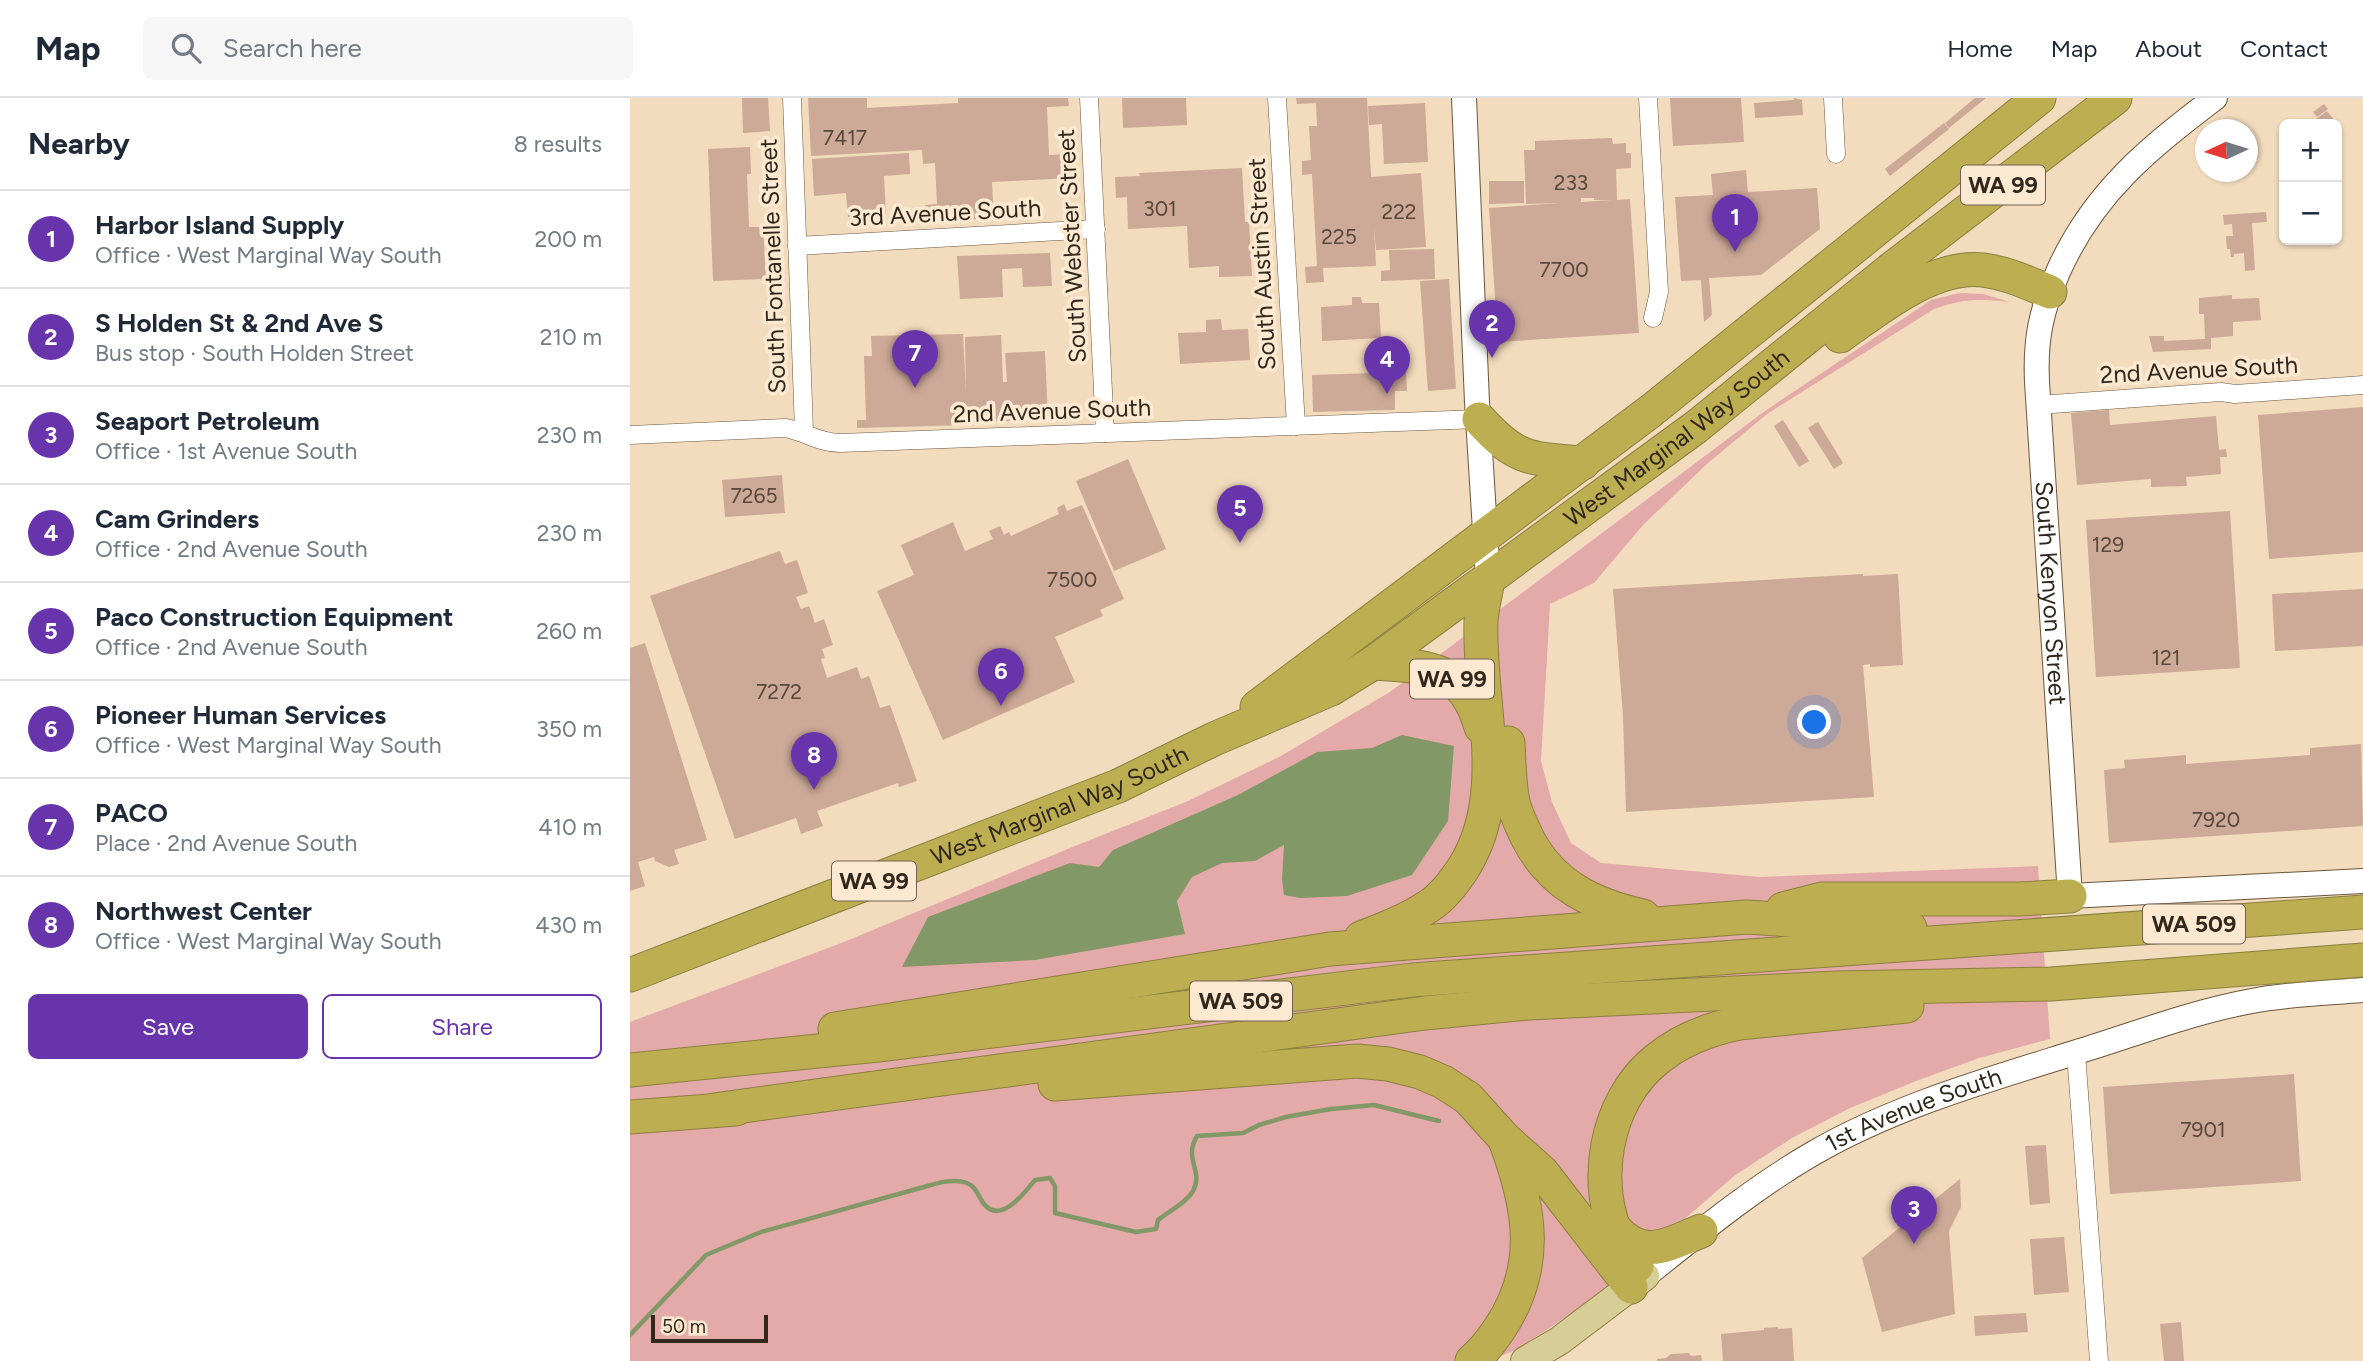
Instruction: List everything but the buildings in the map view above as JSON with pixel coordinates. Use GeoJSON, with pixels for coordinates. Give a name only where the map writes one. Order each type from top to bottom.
{"type":"FeatureCollection","features":[{"type":"Feature","properties":{"kind":"highway","name":"West Marginal Way South"},"geometry":{"type":"LineString","coordinates":[[1214,739],[1485,533],[1583,463],[2039,98]]}},
{"type":"Feature","properties":{"kind":"highway","name":"West Marginal Way South"},"geometry":{"type":"LineString","coordinates":[[630,975],[1118,786],[1214,739],[1331,689],[1373,663],[1696,426],[1890,270],[2115,98]]}},
{"type":"Feature","properties":{"kind":"highway"},"geometry":{"type":"LineString","coordinates":[[1696,426],[1775,381],[1875,312],[1938,275],[1983,270],[2007,275],[2050,292]]}},
{"type":"Feature","properties":{"kind":"highway"},"geometry":{"type":"LineString","coordinates":[[1479,419],[1513,451],[1536,459],[1583,463]]}},
{"type":"Feature","properties":{"kind":"highway"},"geometry":{"type":"LineString","coordinates":[[1330,949],[1390,927],[1430,905],[1455,880],[1473,852],[1484,824],[1488,793],[1481,621],[1488,579]]}},
{"type":"Feature","properties":{"kind":"highway"},"geometry":{"type":"LineString","coordinates":[[1488,579],[1501,606],[1513,803],[1535,852],[1548,870],[1566,886],[1590,899],[1618,911],[1672,922]]}},
{"type":"Feature","properties":{"kind":"highway","name":"WA 99"},"geometry":{"type":"LineString","coordinates":[[1373,663],[1422,667],[1439,671],[1455,682],[1467,692],[1476,708],[1488,749]]}},
{"type":"Feature","properties":{"kind":"highway"},"geometry":{"type":"LineString","coordinates":[[1747,917],[1822,899],[2020,899],[2070,896]]}},
{"type":"Feature","properties":{"kind":"highway","name":"WA 509"},"geometry":{"type":"LineString","coordinates":[[639,1069],[891,1044],[1412,980],[2363,912]]}},
{"type":"Feature","properties":{"kind":"highway"},"geometry":{"type":"LineString","coordinates":[[639,1069],[785,1037],[1330,949],[1747,917],[2024,935]]}},
{"type":"Feature","properties":{"kind":"highway","name":"WA 509"},"geometry":{"type":"LineString","coordinates":[[630,1118],[714,1110],[1424,1013],[1516,1004],[1837,988],[2051,984],[2363,960]]}},
{"type":"Feature","properties":{"kind":"highway"},"geometry":{"type":"LineString","coordinates":[[1638,1282],[1615,1229],[1606,1193],[1605,1170],[1615,1119],[1626,1095],[1640,1075],[1656,1060],[1676,1046],[1716,1028],[1739,1023],[2041,992],[2051,984]]}},
{"type":"Feature","properties":{"kind":"highway"},"geometry":{"type":"LineString","coordinates":[[714,1110],[1357,1061],[1388,1064],[1420,1072],[1443,1082],[1468,1098],[1504,1138],[1542,1171],[1638,1282]]}},
{"type":"Feature","properties":{"kind":"highway"},"geometry":{"type":"LineString","coordinates":[[1472,1361],[1493,1338],[1512,1309],[1522,1281],[1527,1255],[1527,1223],[1522,1188],[1504,1138]]}},
{"type":"Feature","properties":{"kind":"highway"},"geometry":{"type":"LineString","coordinates":[[1615,1229],[1628,1243],[1650,1248],[1672,1244],[1701,1231]]}},
{"type":"Feature","properties":{"kind":"main road","name":"1st Avenue South"},"geometry":{"type":"LineString","coordinates":[[1525,1361],[1559,1341],[1638,1282]]}},
{"type":"Feature","properties":{"kind":"street","name":"South Fontanelle Street"},"geometry":{"type":"LineString","coordinates":[[792,98],[804,432]]}},
{"type":"Feature","properties":{"kind":"street","name":"South Webster Street"},"geometry":{"type":"LineString","coordinates":[[1089,98],[1105,433]]}},
{"type":"Feature","properties":{"kind":"street","name":"South Austin Street"},"geometry":{"type":"LineString","coordinates":[[1277,98],[1296,426]]}},
{"type":"Feature","properties":{"kind":"street"},"geometry":{"type":"LineString","coordinates":[[1464,98],[1488,579]]}},
{"type":"Feature","properties":{"kind":"street"},"geometry":{"type":"LineString","coordinates":[[1648,98],[1659,292],[1653,318]]}},
{"type":"Feature","properties":{"kind":"street"},"geometry":{"type":"LineString","coordinates":[[1833,98],[1836,154]]}},
{"type":"Feature","properties":{"kind":"street","name":"South Kenyon Street"},"geometry":{"type":"LineString","coordinates":[[2070,896],[2038,405],[2037,340],[2041,317],[2074,238],[2102,197],[2141,156],[2215,98]]}},
{"type":"Feature","properties":{"kind":"street","name":"3rd Avenue South"},"geometry":{"type":"LineString","coordinates":[[797,246],[1097,229]]}},
{"type":"Feature","properties":{"kind":"street","name":"2nd Avenue South"},"geometry":{"type":"LineString","coordinates":[[2038,405],[2363,384]]}},
{"type":"Feature","properties":{"kind":"street","name":"2nd Avenue South"},"geometry":{"type":"LineString","coordinates":[[630,435],[785,428],[804,432],[828,443],[1479,419]]}},
{"type":"Feature","properties":{"kind":"street"},"geometry":{"type":"LineString","coordinates":[[2070,896],[2363,881]]}},
{"type":"Feature","properties":{"kind":"street","name":"1st Avenue South"},"geometry":{"type":"LineString","coordinates":[[1638,1282],[1777,1175],[1856,1131],[1945,1094],[2164,1023],[2241,1003],[2291,995],[2363,990]]}},
{"type":"Feature","properties":{"kind":"street"},"geometry":{"type":"LineString","coordinates":[[2076,1053],[2099,1361]]}},
{"type":"Feature","properties":{"kind":"shaded area"},"geometry":{"type":"Polygon","coordinates":[[[1959,293],[1983,294],[2010,302],[1972,300],[1934,309],[1767,414],[1708,463],[1644,524],[1594,583],[1550,604],[1541,761],[1552,802],[1571,843],[1601,863],[1760,877],[2038,866],[2050,1039],[1979,1058],[1916,1081],[1850,1108],[1792,1138],[1734,1176],[1593,1299],[1516,1350],[1486,1361],[630,1361],[630,1022],[844,942],[1188,801],[1279,757],[1390,692],[1765,411],[1931,300],[1959,293]]]}},
{"type":"Feature","properties":{"kind":"shaded area"},"geometry":{"type":"Polygon","coordinates":[[[1402,735],[1454,746],[1448,821],[1412,875],[1347,896],[1300,898],[1284,895],[1284,845],[1255,861],[1222,863],[1192,877],[1177,901],[1185,934],[1035,960],[902,967],[928,917],[1070,863],[1099,867],[1113,850],[1238,795],[1317,752],[1372,748],[1402,735]]]}},
{"type":"Feature","properties":{"kind":"waterway"},"geometry":{"type":"LineString","coordinates":[[630,1335],[706,1255],[761,1232],[934,1184],[951,1181],[967,1183],[984,1204],[998,1211],[1012,1204],[1035,1180],[1050,1178],[1055,1186],[1055,1213],[1136,1232],[1156,1229],[1158,1220],[1182,1203],[1193,1191],[1196,1177],[1192,1151],[1197,1136],[1243,1133],[1286,1117],[1374,1105],[1439,1121]]}},
{"type":"Feature","properties":{"kind":"place","name":"Harbor Island Supply"},"geometry":{"type":"Point","coordinates":[1735,252]}},
{"type":"Feature","properties":{"kind":"place","name":"S Holden St & 2nd Ave S"},"geometry":{"type":"Point","coordinates":[1492,358]}},
{"type":"Feature","properties":{"kind":"place","name":"PACO"},"geometry":{"type":"Point","coordinates":[915,388]}},
{"type":"Feature","properties":{"kind":"place","name":"Cam Grinders"},"geometry":{"type":"Point","coordinates":[1387,394]}},
{"type":"Feature","properties":{"kind":"place","name":"Paco Construction Equipment"},"geometry":{"type":"Point","coordinates":[1240,543]}},
{"type":"Feature","properties":{"kind":"place","name":"Pioneer Human Services"},"geometry":{"type":"Point","coordinates":[1001,706]}},
{"type":"Feature","properties":{"kind":"place","name":"Northwest Center"},"geometry":{"type":"Point","coordinates":[814,790]}},
{"type":"Feature","properties":{"kind":"place","name":"Seaport Petroleum"},"geometry":{"type":"Point","coordinates":[1914,1244]}}]}
